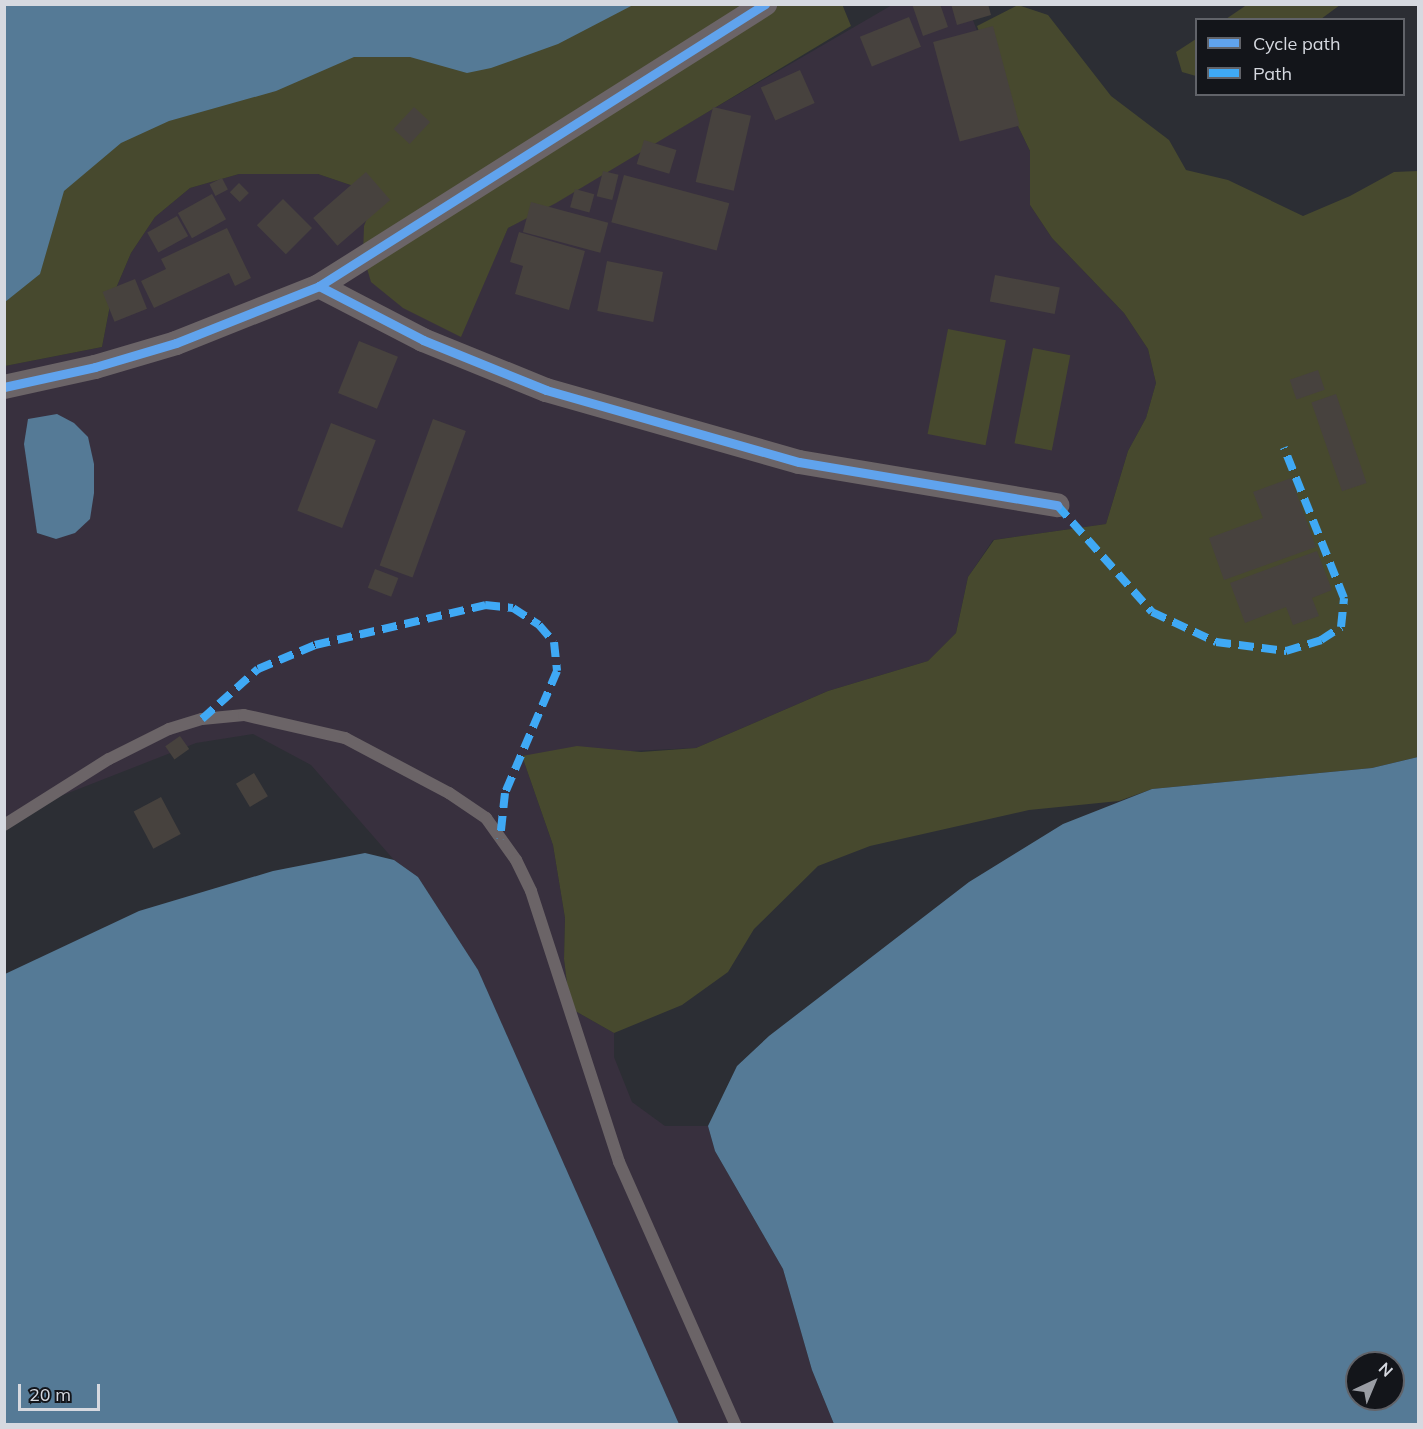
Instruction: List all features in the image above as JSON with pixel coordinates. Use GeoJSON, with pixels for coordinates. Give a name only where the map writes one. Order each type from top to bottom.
{"type":"FeatureCollection","features":[{"type":"Feature","properties":{"kind":"street"},"geometry":{"type":"LineString","coordinates":[[4,387],[95,367],[176,343],[319,286],[765,4]]}},
{"type":"Feature","properties":{"kind":"street"},"geometry":{"type":"LineString","coordinates":[[319,286],[423,340],[546,390],[799,462],[1057,505]]}},
{"type":"Feature","properties":{"kind":"lane"},"geometry":{"type":"LineString","coordinates":[[4,825],[109,759],[168,729],[202,719],[244,715],[345,738],[449,793],[486,818],[516,860],[531,891],[619,1162],[735,1425]]}},
{"type":"Feature","properties":{"kind":"shaded area"},"geometry":{"type":"Polygon","coordinates":[[[892,5],[967,5],[1000,89],[1030,151],[1030,205],[1052,238],[1124,313],[1148,349],[1156,383],[1146,418],[1128,451],[1106,524],[993,540],[968,577],[956,633],[928,661],[828,691],[696,748],[522,756],[553,845],[565,918],[564,959],[570,1008],[614,1033],[614,1057],[632,1102],[665,1126],[708,1126],[715,1151],[783,1269],[812,1370],[834,1424],[679,1424],[478,970],[418,877],[394,860],[311,765],[253,734],[196,743],[53,799],[5,831],[5,366],[102,347],[111,300],[131,253],[155,217],[190,188],[239,174],[318,174],[377,194],[490,266],[508,228],[892,5]],[[33,496],[37,533],[56,539],[33,496]]]}},
{"type":"Feature","properties":{"kind":"green space"},"geometry":{"type":"Polygon","coordinates":[[[842,4],[851,26],[556,203],[508,228],[461,337],[403,308],[371,282],[363,255],[364,226],[377,194],[318,174],[239,174],[190,188],[155,217],[131,253],[111,300],[102,347],[5,366],[5,5],[842,4]]]}},
{"type":"Feature","properties":{"kind":"green space"},"geometry":{"type":"Polygon","coordinates":[[[1248,4],[1340,4],[1322,18],[1227,18],[1248,4]]]}},
{"type":"Feature","properties":{"kind":"green space"},"geometry":{"type":"Polygon","coordinates":[[[1018,5],[1048,15],[1111,96],[1169,140],[1186,170],[1228,180],[1303,216],[1350,196],[1394,172],[1418,171],[1418,757],[1372,768],[1152,789],[1119,801],[1029,810],[870,846],[818,866],[754,929],[728,972],[682,1005],[614,1033],[570,1008],[564,959],[565,918],[553,845],[522,756],[577,746],[641,752],[696,748],[828,691],[928,661],[956,633],[968,577],[994,540],[1106,524],[1128,451],[1146,418],[1156,383],[1148,349],[1124,313],[1052,238],[1030,205],[1030,151],[1000,89],[977,26],[1018,5]]]}},
{"type":"Feature","properties":{"kind":"green space"},"geometry":{"type":"Polygon","coordinates":[[[1195,40],[1195,76],[1182,72],[1176,52],[1195,40]]]}},
{"type":"Feature","properties":{"kind":"green space"},"geometry":{"type":"Polygon","coordinates":[[[948,329],[1006,340],[985,445],[928,434],[948,329]]]}},
{"type":"Feature","properties":{"kind":"green space"},"geometry":{"type":"Polygon","coordinates":[[[1033,348],[1070,355],[1052,450],[1014,443],[1033,348]]]}},
{"type":"Feature","properties":{"kind":"water"},"geometry":{"type":"Polygon","coordinates":[[[5,4],[633,5],[558,44],[491,68],[467,73],[410,57],[354,57],[276,91],[169,121],[121,143],[64,191],[40,274],[5,302],[5,4]]]}},
{"type":"Feature","properties":{"kind":"water"},"geometry":{"type":"Polygon","coordinates":[[[57,414],[74,423],[88,437],[94,464],[94,493],[90,519],[75,533],[56,539],[37,533],[24,444],[28,419],[57,414]]]}},
{"type":"Feature","properties":{"kind":"water"},"geometry":{"type":"Polygon","coordinates":[[[1418,757],[1418,1424],[834,1424],[812,1370],[783,1269],[715,1151],[708,1126],[737,1066],[769,1036],[969,882],[1063,824],[1152,789],[1372,768],[1418,757]]]}},
{"type":"Feature","properties":{"kind":"water"},"geometry":{"type":"Polygon","coordinates":[[[365,853],[394,860],[418,877],[478,970],[679,1424],[5,1424],[5,974],[139,911],[273,871],[365,853]]]}},
{"type":"Feature","properties":{"kind":"building"},"geometry":{"type":"Polygon","coordinates":[[[912,4],[940,4],[948,27],[923,36],[912,4]]]}},
{"type":"Feature","properties":{"kind":"building"},"geometry":{"type":"Polygon","coordinates":[[[951,4],[988,4],[991,15],[957,25],[951,4]]]}},
{"type":"Feature","properties":{"kind":"building"},"geometry":{"type":"Polygon","coordinates":[[[909,17],[921,47],[872,67],[860,37],[909,17]]]}},
{"type":"Feature","properties":{"kind":"building"},"geometry":{"type":"Polygon","coordinates":[[[993,26],[1020,125],[960,142],[933,42],[993,26]]]}},
{"type":"Feature","properties":{"kind":"building"},"geometry":{"type":"Polygon","coordinates":[[[800,70],[815,103],[775,120],[761,87],[800,70]]]}},
{"type":"Feature","properties":{"kind":"building"},"geometry":{"type":"Polygon","coordinates":[[[414,107],[430,122],[410,144],[394,129],[414,107]]]}},
{"type":"Feature","properties":{"kind":"building"},"geometry":{"type":"Polygon","coordinates":[[[713,107],[751,116],[734,191],[696,182],[713,107]]]}},
{"type":"Feature","properties":{"kind":"building"},"geometry":{"type":"Polygon","coordinates":[[[644,140],[677,150],[669,174],[637,164],[644,140]]]}},
{"type":"Feature","properties":{"kind":"building"},"geometry":{"type":"Polygon","coordinates":[[[603,171],[619,175],[612,200],[597,196],[603,171]]]}},
{"type":"Feature","properties":{"kind":"building"},"geometry":{"type":"Polygon","coordinates":[[[366,172],[390,200],[337,246],[313,218],[366,172]]]}},
{"type":"Feature","properties":{"kind":"building"},"geometry":{"type":"Polygon","coordinates":[[[624,175],[729,203],[717,251],[611,222],[624,175]]]}},
{"type":"Feature","properties":{"kind":"building"},"geometry":{"type":"Polygon","coordinates":[[[222,178],[228,190],[215,196],[210,184],[222,178]]]}},
{"type":"Feature","properties":{"kind":"building"},"geometry":{"type":"Polygon","coordinates":[[[239,183],[249,193],[240,202],[230,192],[239,183]]]}},
{"type":"Feature","properties":{"kind":"building"},"geometry":{"type":"Polygon","coordinates":[[[575,189],[594,194],[589,213],[570,207],[575,189]]]}},
{"type":"Feature","properties":{"kind":"building"},"geometry":{"type":"Polygon","coordinates":[[[212,194],[226,219],[192,238],[178,213],[212,194]]]}},
{"type":"Feature","properties":{"kind":"building"},"geometry":{"type":"Polygon","coordinates":[[[283,199],[312,228],[286,254],[257,225],[283,199]]]}},
{"type":"Feature","properties":{"kind":"building"},"geometry":{"type":"Polygon","coordinates":[[[531,202],[608,223],[600,253],[523,232],[531,202]]]}},
{"type":"Feature","properties":{"kind":"building"},"geometry":{"type":"Polygon","coordinates":[[[177,216],[188,236],[158,253],[147,232],[177,216]]]}},
{"type":"Feature","properties":{"kind":"building"},"geometry":{"type":"Polygon","coordinates":[[[227,228],[251,278],[235,286],[229,273],[154,308],[141,281],[166,269],[161,259],[227,228]]]}},
{"type":"Feature","properties":{"kind":"building"},"geometry":{"type":"Polygon","coordinates":[[[519,232],[585,251],[569,310],[515,294],[523,266],[510,262],[519,232]]]}},
{"type":"Feature","properties":{"kind":"building"},"geometry":{"type":"Polygon","coordinates":[[[607,261],[663,272],[653,322],[597,311],[607,261]]]}},
{"type":"Feature","properties":{"kind":"building"},"geometry":{"type":"Polygon","coordinates":[[[995,275],[1060,288],[1055,314],[990,302],[995,275]]]}},
{"type":"Feature","properties":{"kind":"building"},"geometry":{"type":"Polygon","coordinates":[[[135,279],[147,309],[115,322],[103,292],[135,279]]]}},
{"type":"Feature","properties":{"kind":"building"},"geometry":{"type":"Polygon","coordinates":[[[359,341],[398,357],[377,409],[338,393],[359,341]]]}},
{"type":"Feature","properties":{"kind":"building"},"geometry":{"type":"Polygon","coordinates":[[[1318,370],[1325,390],[1296,400],[1290,380],[1318,370]]]}},
{"type":"Feature","properties":{"kind":"building"},"geometry":{"type":"Polygon","coordinates":[[[1336,394],[1367,483],[1342,491],[1311,402],[1336,394]]]}},
{"type":"Feature","properties":{"kind":"building"},"geometry":{"type":"Polygon","coordinates":[[[433,419],[466,431],[413,578],[380,566],[433,419]]]}},
{"type":"Feature","properties":{"kind":"building"},"geometry":{"type":"Polygon","coordinates":[[[331,423],[376,440],[342,528],[297,511],[331,423]]]}},
{"type":"Feature","properties":{"kind":"building"},"geometry":{"type":"Polygon","coordinates":[[[1291,478],[1316,547],[1224,580],[1209,538],[1263,518],[1253,492],[1291,478]]]}},
{"type":"Feature","properties":{"kind":"building"},"geometry":{"type":"Polygon","coordinates":[[[1317,551],[1332,590],[1312,598],[1319,616],[1293,625],[1286,607],[1245,623],[1230,583],[1317,551]]]}},
{"type":"Feature","properties":{"kind":"building"},"geometry":{"type":"Polygon","coordinates":[[[375,569],[398,578],[391,597],[368,588],[375,569]]]}},
{"type":"Feature","properties":{"kind":"building"},"geometry":{"type":"Polygon","coordinates":[[[180,736],[189,749],[174,759],[165,746],[180,736]]]}},
{"type":"Feature","properties":{"kind":"building"},"geometry":{"type":"Polygon","coordinates":[[[254,773],[268,796],[250,807],[236,784],[254,773]]]}},
{"type":"Feature","properties":{"kind":"building"},"geometry":{"type":"Polygon","coordinates":[[[161,797],[181,834],[153,849],[134,812],[161,797]]]}},
{"type":"Feature","properties":{"kind":"marked path"},"geometry":{"type":"LineString","coordinates":[[1057,505],[1152,612],[1216,642],[1286,651],[1321,640],[1341,627],[1344,598],[1284,448]]}},
{"type":"Feature","properties":{"kind":"marked path"},"geometry":{"type":"LineString","coordinates":[[202,719],[258,669],[315,645],[485,605],[513,608],[539,625],[554,642],[557,671],[505,793],[500,839]]}},
{"type":"Feature","properties":{"kind":"cycle path"},"geometry":{"type":"LineString","coordinates":[[4,387],[95,367],[176,343],[319,286],[765,4]]}},
{"type":"Feature","properties":{"kind":"cycle path"},"geometry":{"type":"LineString","coordinates":[[319,286],[423,340],[546,390],[799,462],[1057,505]]}}]}
